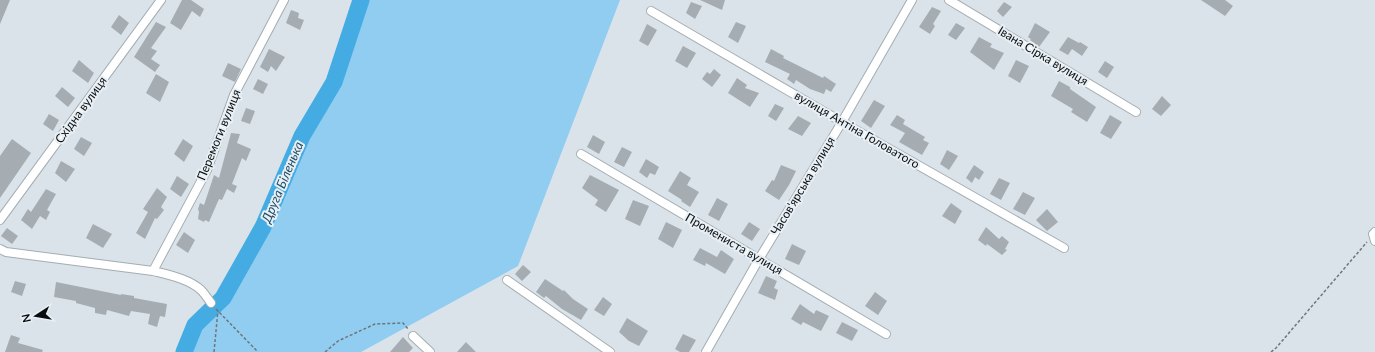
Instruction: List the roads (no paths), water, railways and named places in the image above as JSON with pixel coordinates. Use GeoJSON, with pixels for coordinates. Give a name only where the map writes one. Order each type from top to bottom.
{"type":"FeatureCollection","features":[{"type":"Feature","properties":{"kind":"street","name":"Східна вулиця"},"geometry":{"type":"LineString","coordinates":[[0,220],[161,0]]}},
{"type":"Feature","properties":{"kind":"street","name":"Перемоги вулиця"},"geometry":{"type":"LineString","coordinates":[[153,271],[207,170],[234,95],[284,0]]}},
{"type":"Feature","properties":{"kind":"street","name":"Часов'ярська вулиця"},"geometry":{"type":"LineString","coordinates":[[706,352],[759,259],[842,122],[912,0]]}},
{"type":"Feature","properties":{"kind":"street","name":"Івана Сірка вулиця"},"geometry":{"type":"LineString","coordinates":[[949,0],[1136,112]]}},
{"type":"Feature","properties":{"kind":"street","name":"вулиця Антіна Головатого"},"geometry":{"type":"LineString","coordinates":[[651,11],[842,122],[1064,248]]}},
{"type":"Feature","properties":{"kind":"street","name":"Промениста вулиця"},"geometry":{"type":"LineString","coordinates":[[580,154],[886,334]]}},
{"type":"Feature","properties":{"kind":"street"},"geometry":{"type":"LineString","coordinates":[[0,249],[6,252],[168,274],[188,282],[200,289],[211,303]]}},
{"type":"Feature","properties":{"kind":"street"},"geometry":{"type":"LineString","coordinates":[[507,280],[610,352]]}},
{"type":"Feature","properties":{"kind":"street"},"geometry":{"type":"LineString","coordinates":[[413,336],[430,352]]}},
{"type":"Feature","properties":{"kind":"waterway","name":"Друга Біленька"},"geometry":{"type":"LineString","coordinates":[[184,352],[195,325],[223,298],[263,227],[302,136],[334,82],[361,0]]}}]}
